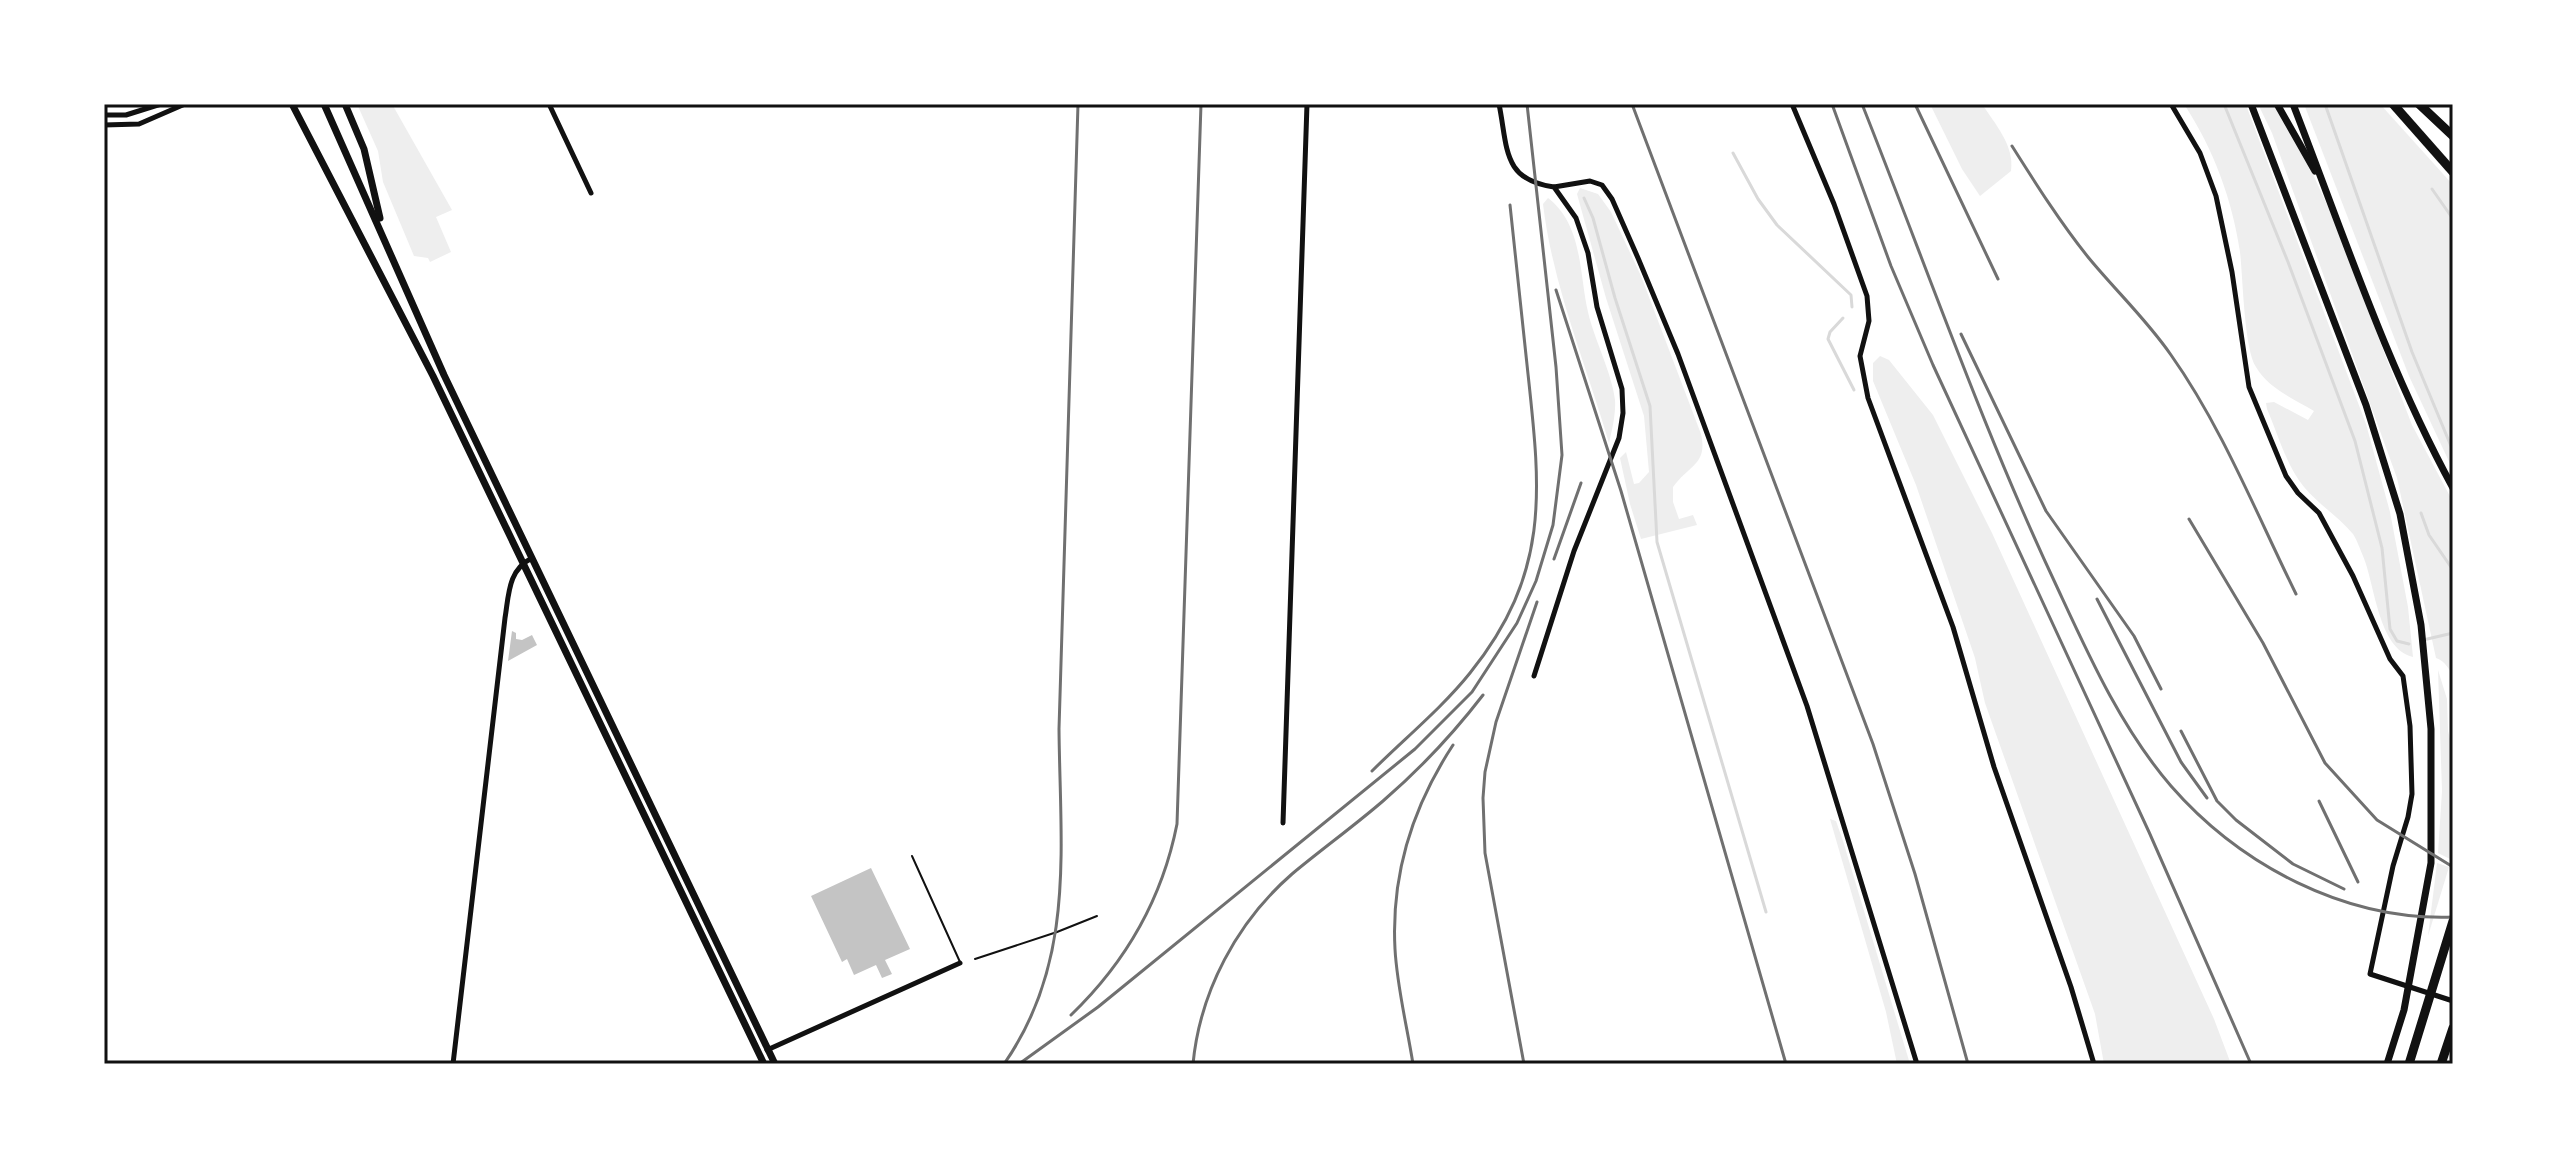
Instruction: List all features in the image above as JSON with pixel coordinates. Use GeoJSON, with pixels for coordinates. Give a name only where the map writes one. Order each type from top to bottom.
{"type":"FeatureCollection","features":[{"type":"Feature","properties":{"kind":"highway"},"geometry":{"type":"LineString","coordinates":[[2393,104],[2453,172]]}},
{"type":"Feature","properties":{"kind":"highway"},"geometry":{"type":"LineString","coordinates":[[2419,104],[2453,136]]}},
{"type":"Feature","properties":{"kind":"highway"},"geometry":{"type":"LineString","coordinates":[[2409,1064],[2453,921]]}},
{"type":"Feature","properties":{"kind":"highway"},"geometry":{"type":"LineString","coordinates":[[2441,1064],[2453,1028]]}},
{"type":"Feature","properties":{"kind":"main road"},"geometry":{"type":"LineString","coordinates":[[292,104],[433,376],[764,1064]]}},
{"type":"Feature","properties":{"kind":"main road"},"geometry":{"type":"LineString","coordinates":[[324,104],[444,375],[775,1064]]}},
{"type":"Feature","properties":{"kind":"main road"},"geometry":{"type":"LineString","coordinates":[[345,104],[364,149],[384,236]]}},
{"type":"Feature","properties":{"kind":"main road"},"geometry":{"type":"LineString","coordinates":[[2251,104],[2366,405],[2400,514],[2421,625],[2431,729],[2431,863],[2404,1010],[2387,1064]]}},
{"type":"Feature","properties":{"kind":"main road"},"geometry":{"type":"LineString","coordinates":[[2277,104],[2328,194]]}},
{"type":"Feature","properties":{"kind":"main road"},"geometry":{"type":"LineString","coordinates":[[2293,104],[2414,411],[2453,488]]}},
{"type":"Feature","properties":{"kind":"street"},"geometry":{"type":"LineString","coordinates":[[104,115],[137,113],[161,104]]}},
{"type":"Feature","properties":{"kind":"street"},"geometry":{"type":"LineString","coordinates":[[104,125],[139,124],[185,104]]}},
{"type":"Feature","properties":{"kind":"street"},"geometry":{"type":"LineString","coordinates":[[549,104],[591,193]]}},
{"type":"Feature","properties":{"kind":"street"},"geometry":{"type":"LineString","coordinates":[[1283,823],[1307,104]]}},
{"type":"Feature","properties":{"kind":"street"},"geometry":{"type":"LineString","coordinates":[[1499,104],[1510,159],[1519,177],[1536,185],[1554,187],[1590,181],[1602,185],[1612,199],[1650,285],[1807,706],[1917,1064]]}},
{"type":"Feature","properties":{"kind":"street"},"geometry":{"type":"LineString","coordinates":[[1792,104],[1834,204],[1867,296],[1869,321],[1860,356],[1868,398],[1953,627],[1994,767],[2071,987],[2094,1064]]}},
{"type":"Feature","properties":{"kind":"street"},"geometry":{"type":"LineString","coordinates":[[2171,104],[2200,153],[2216,196],[2232,272],[2249,387],[2286,476],[2319,513],[2353,576],[2390,659],[2403,676],[2412,760],[2408,817],[2393,866],[2370,974],[2453,1001]]}},
{"type":"Feature","properties":{"kind":"street"},"geometry":{"type":"LineString","coordinates":[[1534,676],[1574,551],[1619,438],[1623,413],[1622,389],[1597,307],[1588,253],[1576,218],[1554,187]]}},
{"type":"Feature","properties":{"kind":"street"},"geometry":{"type":"LineString","coordinates":[[453,1064],[505,618],[512,575],[532,558]]}},
{"type":"Feature","properties":{"kind":"street"},"geometry":{"type":"LineString","coordinates":[[759,1054],[960,963]]}},
{"type":"Feature","properties":{"kind":"lane"},"geometry":{"type":"LineString","coordinates":[[912,856],[960,963]]}},
{"type":"Feature","properties":{"kind":"lane"},"geometry":{"type":"LineString","coordinates":[[975,959],[1097,916]]}},
{"type":"Feature","properties":{"kind":"shaded area"},"geometry":{"type":"Polygon","coordinates":[[[357,104],[392,104],[452,210],[436,217],[451,252],[430,262],[428,258],[414,256],[383,182],[378,151],[357,104]]]}},
{"type":"Feature","properties":{"kind":"shaded area"},"geometry":{"type":"Polygon","coordinates":[[[1930,104],[1982,104],[2007,144],[2011,171],[1980,196],[1962,169],[1930,104]]]}},
{"type":"Feature","properties":{"kind":"shaded area"},"geometry":{"type":"Polygon","coordinates":[[[2184,104],[2246,105],[2366,424],[2390,512],[2408,607],[2413,657],[2401,652],[2385,629],[2367,568],[2353,534],[2304,487],[2283,449],[2266,403],[2274,402],[2308,420],[2314,411],[2282,393],[2261,375],[2252,358],[2246,330],[2240,252],[2232,213],[2213,157],[2184,104]]]}},
{"type":"Feature","properties":{"kind":"shaded area"},"geometry":{"type":"Polygon","coordinates":[[[2258,104],[2274,104],[2304,155],[2329,209],[2412,425],[2453,502],[2453,680],[2447,666],[2436,658],[2397,478],[2272,133],[2258,104]]]}},
{"type":"Feature","properties":{"kind":"shaded area"},"geometry":{"type":"Polygon","coordinates":[[[2304,104],[2380,104],[2453,185],[2453,470],[2409,376],[2304,104]]]}},
{"type":"Feature","properties":{"kind":"shaded area"},"geometry":{"type":"Polygon","coordinates":[[[1580,188],[1598,194],[1611,212],[1641,276],[1701,434],[1702,452],[1696,464],[1673,487],[1673,502],[1679,519],[1693,515],[1697,525],[1641,539],[1620,458],[1626,452],[1634,484],[1649,472],[1644,416],[1606,298],[1577,194],[1580,188]]]}},
{"type":"Feature","properties":{"kind":"shaded area"},"geometry":{"type":"Polygon","coordinates":[[[1548,198],[1568,222],[1574,236],[1588,312],[1613,390],[1615,411],[1609,443],[1554,265],[1543,204],[1548,198]]]}},
{"type":"Feature","properties":{"kind":"shaded area"},"geometry":{"type":"Polygon","coordinates":[[[1880,356],[1889,360],[1933,415],[1992,533],[2214,1019],[2231,1064],[2104,1064],[2095,1014],[1985,703],[1975,658],[1916,485],[1873,381],[1873,363],[1880,356]]]}},
{"type":"Feature","properties":{"kind":"shaded area"},"geometry":{"type":"Polygon","coordinates":[[[2438,670],[2447,699],[2448,731],[2453,750],[2452,860],[2438,853],[2442,791],[2438,670]]]}},
{"type":"Feature","properties":{"kind":"shaded area"},"geometry":{"type":"Polygon","coordinates":[[[1830,819],[1836,821],[1843,841],[1910,1064],[1897,1064],[1886,1012],[1830,819]]]}},
{"type":"Feature","properties":{"kind":"shaded area"},"geometry":{"type":"Polygon","coordinates":[[[2437,863],[2449,867],[2428,936],[2437,863]]]}},
{"type":"Feature","properties":{"kind":"building"},"geometry":{"type":"Polygon","coordinates":[[[512,631],[516,633],[516,639],[522,640],[532,635],[537,645],[508,661],[512,631]]]}},
{"type":"Feature","properties":{"kind":"building"},"geometry":{"type":"Polygon","coordinates":[[[871,868],[910,949],[885,960],[892,974],[882,978],[876,965],[854,975],[847,959],[842,962],[811,896],[871,868]]]}},
{"type":"Feature","properties":{"kind":"waterway"},"geometry":{"type":"LineString","coordinates":[[2224,104],[2288,262],[2355,441],[2382,548],[2390,629],[2397,641],[2409,644]]}},
{"type":"Feature","properties":{"kind":"waterway"},"geometry":{"type":"LineString","coordinates":[[2325,104],[2412,352],[2453,451]]}},
{"type":"Feature","properties":{"kind":"waterway"},"geometry":{"type":"LineString","coordinates":[[1733,153],[1758,199],[1777,225],[1851,295],[1852,307]]}},
{"type":"Feature","properties":{"kind":"waterway"},"geometry":{"type":"LineString","coordinates":[[2432,189],[2453,219]]}},
{"type":"Feature","properties":{"kind":"waterway"},"geometry":{"type":"LineString","coordinates":[[1584,198],[1593,218],[1650,406],[1657,542],[1766,912]]}},
{"type":"Feature","properties":{"kind":"waterway"},"geometry":{"type":"LineString","coordinates":[[1843,318],[1830,332],[1828,339],[1854,390]]}},
{"type":"Feature","properties":{"kind":"waterway"},"geometry":{"type":"LineString","coordinates":[[2421,513],[2429,535],[2453,570]]}},
{"type":"Feature","properties":{"kind":"waterway"},"geometry":{"type":"LineString","coordinates":[[2423,640],[2453,633]]}},
{"type":"Feature","properties":{"kind":"railway"},"geometry":{"type":"LineString","coordinates":[[1004,1064],[1027,1025],[1043,985],[1059,902],[1059,729],[1078,104]]}},
{"type":"Feature","properties":{"kind":"railway"},"geometry":{"type":"LineString","coordinates":[[1071,1015],[1109,973],[1139,928],[1162,878],[1177,824],[1201,104]]}},
{"type":"Feature","properties":{"kind":"railway"},"geometry":{"type":"LineString","coordinates":[[1019,1064],[1098,1007],[1415,749],[1472,692],[1517,623],[1536,581],[1553,525],[1562,455],[1556,367],[1527,104]]}},
{"type":"Feature","properties":{"kind":"railway"},"geometry":{"type":"LineString","coordinates":[[1632,104],[1873,744],[1915,874],[1968,1064]]}},
{"type":"Feature","properties":{"kind":"railway"},"geometry":{"type":"LineString","coordinates":[[1832,104],[1891,266],[1933,365],[2149,832],[2251,1064]]}},
{"type":"Feature","properties":{"kind":"railway"},"geometry":{"type":"LineString","coordinates":[[1862,104],[2030,528],[2107,691],[2153,764],[2198,814],[2229,840],[2297,883],[2373,909],[2413,916],[2453,917]]}},
{"type":"Feature","properties":{"kind":"railway"},"geometry":{"type":"LineString","coordinates":[[1915,104],[1998,279]]}},
{"type":"Feature","properties":{"kind":"railway"},"geometry":{"type":"LineString","coordinates":[[2012,146],[2078,244],[2152,330],[2189,383],[2223,441],[2296,594]]}},
{"type":"Feature","properties":{"kind":"railway"},"geometry":{"type":"LineString","coordinates":[[1372,771],[1470,673],[1496,636],[1515,601],[1527,566],[1534,531],[1536,457],[1510,205]]}},
{"type":"Feature","properties":{"kind":"railway"},"geometry":{"type":"LineString","coordinates":[[1556,290],[1621,491],[1786,1064]]}},
{"type":"Feature","properties":{"kind":"railway"},"geometry":{"type":"LineString","coordinates":[[1961,334],[2046,511],[2134,636],[2161,689]]}},
{"type":"Feature","properties":{"kind":"railway"},"geometry":{"type":"LineString","coordinates":[[1554,559],[1581,483]]}},
{"type":"Feature","properties":{"kind":"railway"},"geometry":{"type":"LineString","coordinates":[[2189,519],[2263,643],[2325,763],[2377,820],[2453,867]]}},
{"type":"Feature","properties":{"kind":"railway"},"geometry":{"type":"LineString","coordinates":[[2097,599],[2181,762],[2207,798]]}},
{"type":"Feature","properties":{"kind":"railway"},"geometry":{"type":"LineString","coordinates":[[1524,1064],[1485,853],[1483,798],[1485,772],[1496,722],[1537,602]]}},
{"type":"Feature","properties":{"kind":"railway"},"geometry":{"type":"LineString","coordinates":[[1193,1064],[1197,1037],[1213,984],[1238,936],[1254,914],[1292,874],[1410,776],[1483,695]]}},
{"type":"Feature","properties":{"kind":"railway"},"geometry":{"type":"LineString","coordinates":[[2181,731],[2217,801],[2236,820],[2293,864],[2344,889]]}},
{"type":"Feature","properties":{"kind":"railway"},"geometry":{"type":"LineString","coordinates":[[1413,1064],[1396,963],[1397,894],[1416,817],[1426,792],[1453,745]]}},
{"type":"Feature","properties":{"kind":"railway"},"geometry":{"type":"LineString","coordinates":[[2319,801],[2358,882]]}}]}
